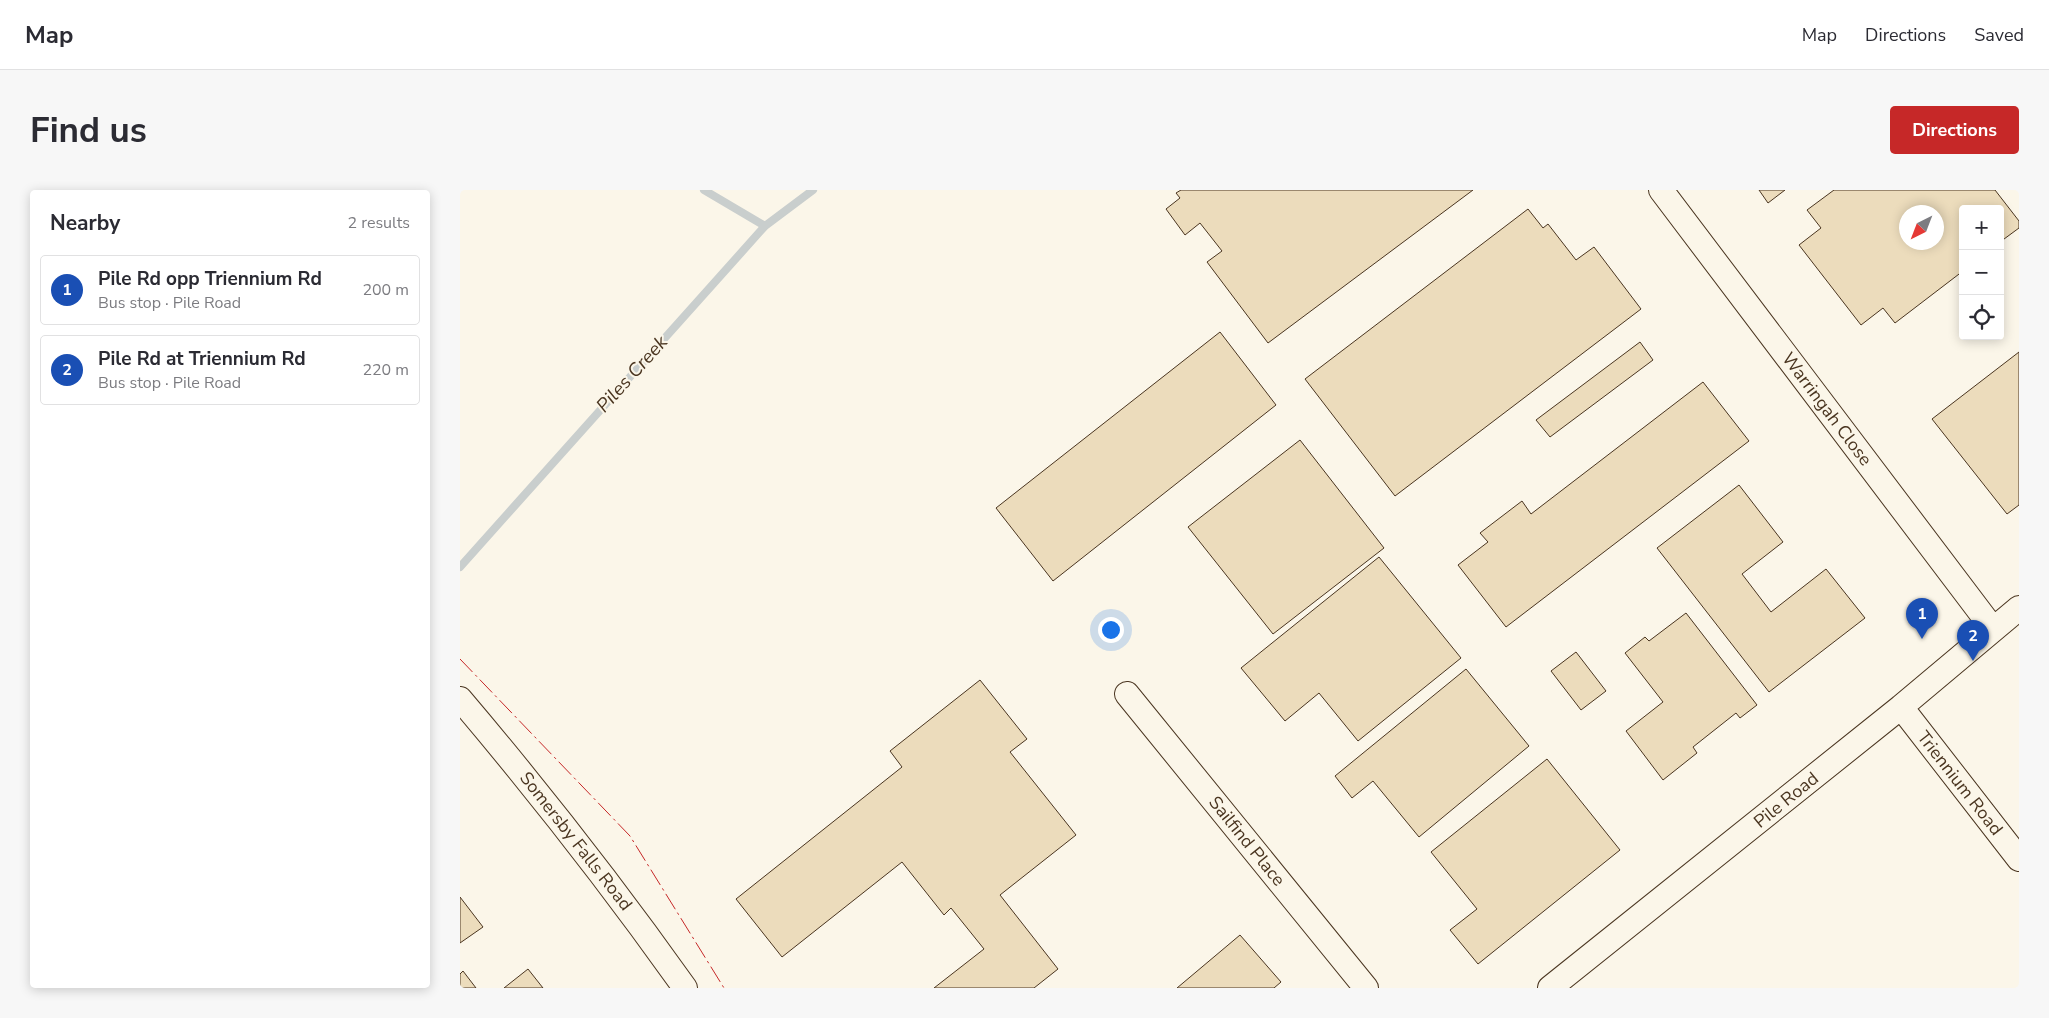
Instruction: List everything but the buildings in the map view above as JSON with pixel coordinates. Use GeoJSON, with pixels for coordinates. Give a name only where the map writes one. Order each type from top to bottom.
{"type":"FeatureCollection","features":[{"type":"Feature","properties":{"kind":"street","name":"Warringah Close"},"geometry":{"type":"LineString","coordinates":[[1661,190],[1993,629]]}},
{"type":"Feature","properties":{"kind":"street","name":"Pile Road"},"geometry":{"type":"LineString","coordinates":[[1550,988],[1901,707],[2019,608]]}},
{"type":"Feature","properties":{"kind":"street","name":"Sailfind Place"},"geometry":{"type":"LineString","coordinates":[[1127,694],[1366,988]]}},
{"type":"Feature","properties":{"kind":"street","name":"Somersby Falls Road"},"geometry":{"type":"LineString","coordinates":[[460,699],[524,774],[614,888],[685,988]]}},
{"type":"Feature","properties":{"kind":"street","name":"Triennium Road"},"geometry":{"type":"LineString","coordinates":[[1901,707],[2019,859]]}},
{"type":"Feature","properties":{"kind":"waterway"},"geometry":{"type":"LineString","coordinates":[[704,190],[765,226]]}},
{"type":"Feature","properties":{"kind":"waterway","name":"Piles Creek"},"geometry":{"type":"LineString","coordinates":[[460,567],[765,226],[813,190]]}},
{"type":"Feature","properties":{"kind":"power"},"geometry":{"type":"LineString","coordinates":[[460,659],[630,836],[724,988]]}},
{"type":"Feature","properties":{"kind":"place","name":"Pile Rd opp Triennium Rd"},"geometry":{"type":"Point","coordinates":[1922,639]}},
{"type":"Feature","properties":{"kind":"place","name":"Pile Rd at Triennium Rd"},"geometry":{"type":"Point","coordinates":[1973,661]}}]}
